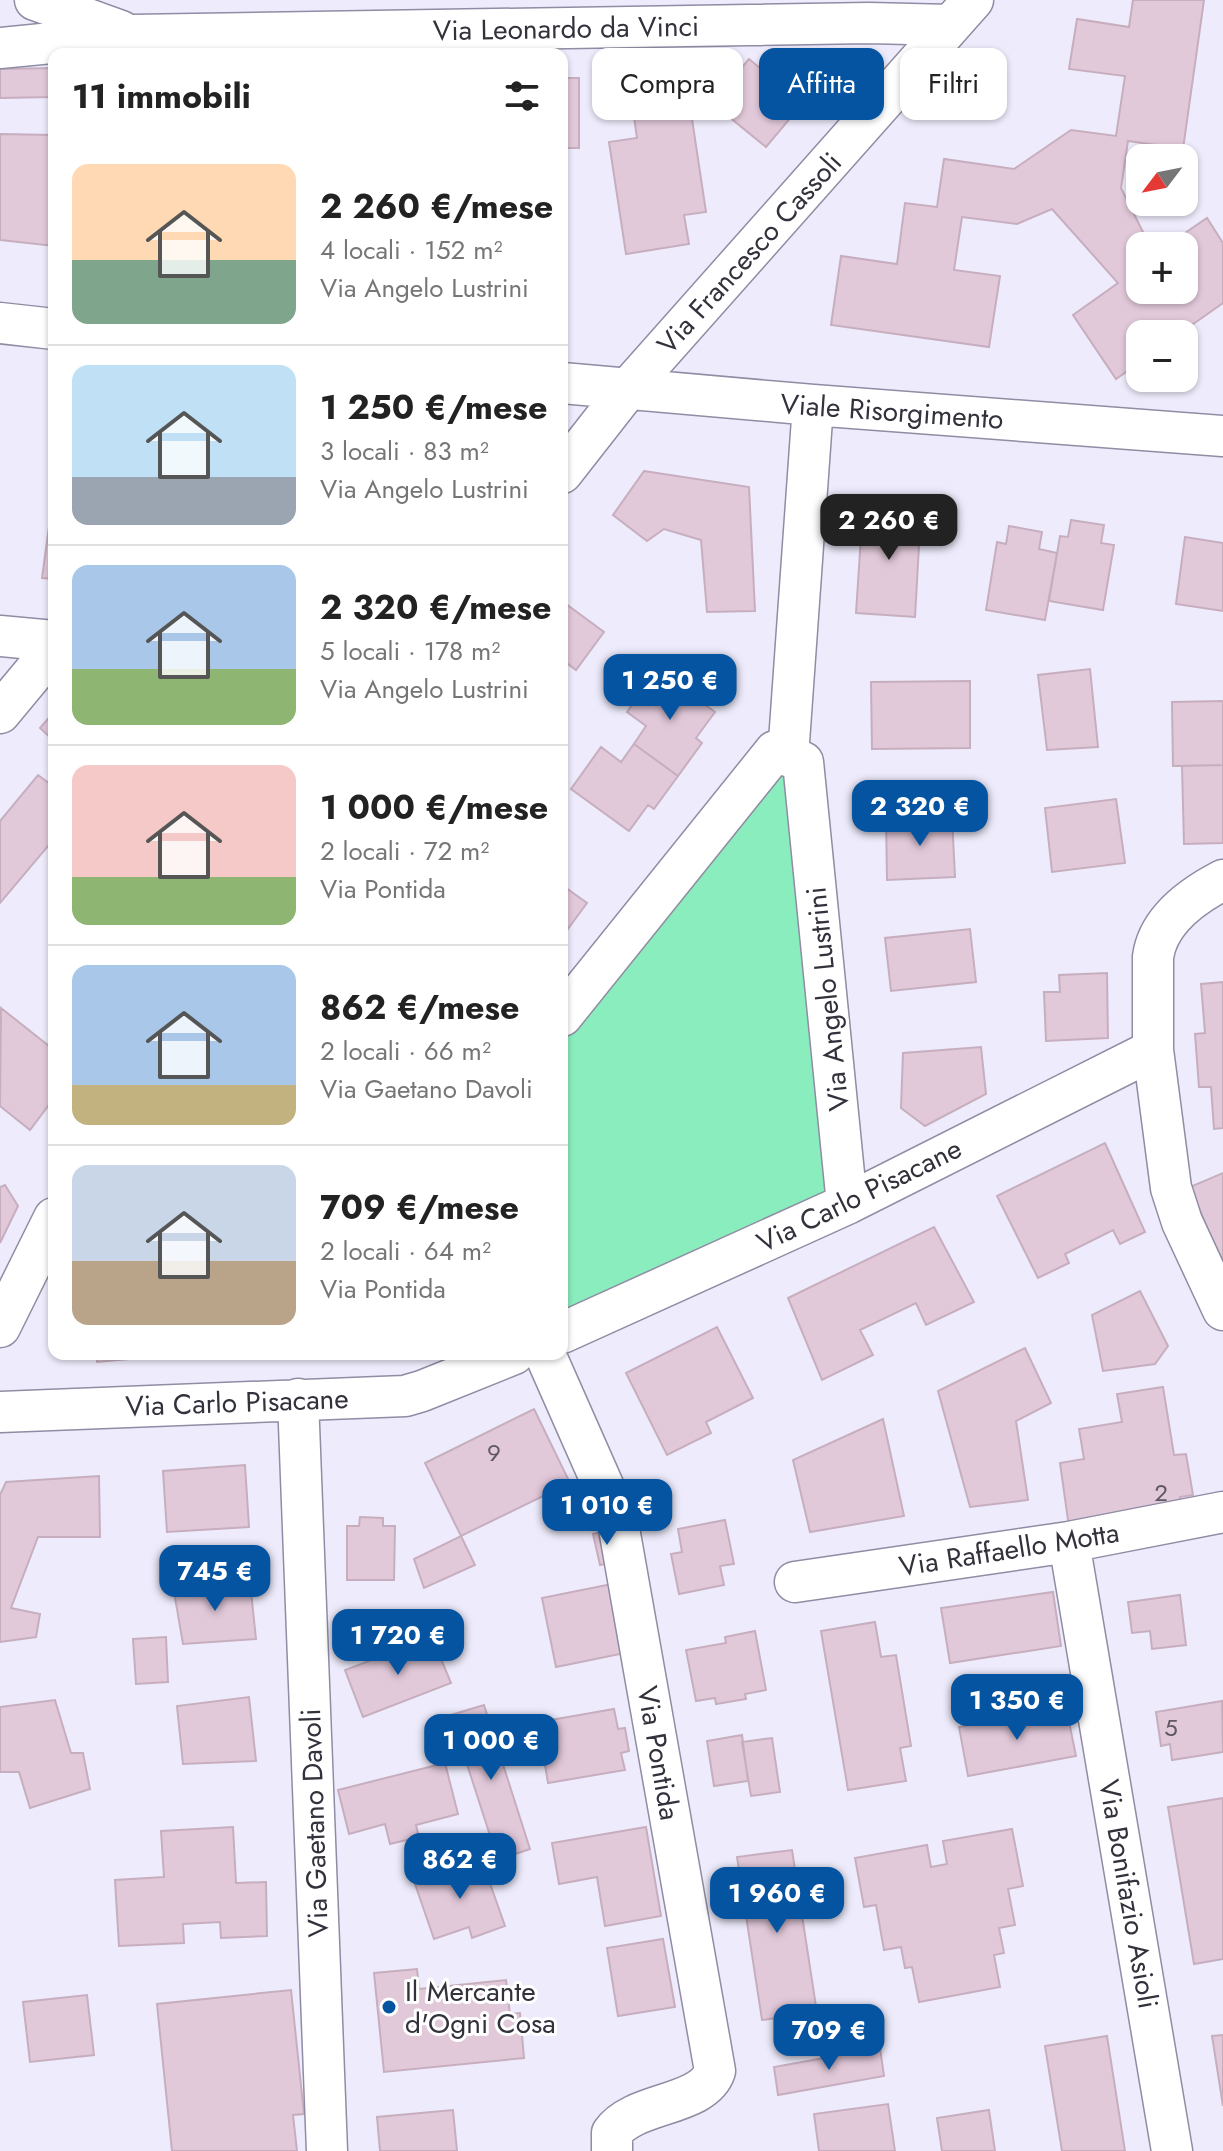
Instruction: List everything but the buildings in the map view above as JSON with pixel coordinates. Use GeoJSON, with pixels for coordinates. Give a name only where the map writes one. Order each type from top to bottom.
{"type":"FeatureCollection","features":[{"type":"Feature","properties":{"kind":"street","name":"Via Leonardo da Vinci"},"geometry":{"type":"LineString","coordinates":[[35,0],[133,35]]}},
{"type":"Feature","properties":{"kind":"street","name":"Via Leonardo da Vinci"},"geometry":{"type":"LineString","coordinates":[[0,48],[133,35],[526,15],[962,12]]}},
{"type":"Feature","properties":{"kind":"street","name":"Via Francesco Cassoli"},"geometry":{"type":"LineString","coordinates":[[568,465],[627,390],[962,12]]}},
{"type":"Feature","properties":{"kind":"street"},"geometry":{"type":"LineString","coordinates":[[0,323],[48,328]]}},
{"type":"Feature","properties":{"kind":"street","name":"Viale Risorgimento"},"geometry":{"type":"LineString","coordinates":[[568,384],[1223,436]]}},
{"type":"Feature","properties":{"kind":"street"},"geometry":{"type":"LineString","coordinates":[[568,1009],[775,751],[788,756],[813,405]]}},
{"type":"Feature","properties":{"kind":"street"},"geometry":{"type":"LineString","coordinates":[[0,636],[48,640]]}},
{"type":"Feature","properties":{"kind":"street"},"geometry":{"type":"LineString","coordinates":[[0,713],[48,655]]}},
{"type":"Feature","properties":{"kind":"street","name":"Via Angelo Lustrini"},"geometry":{"type":"LineString","coordinates":[[788,756],[803,762],[847,1204]]}},
{"type":"Feature","properties":{"kind":"street"},"geometry":{"type":"LineString","coordinates":[[1223,880],[1181,908],[1162,930],[1155,944],[1153,1050],[1171,1188],[1182,1222],[1223,1310]]}},
{"type":"Feature","properties":{"kind":"street","name":"Via Carlo Pisacane"},"geometry":{"type":"LineString","coordinates":[[568,1330],[847,1204],[1153,1050]]}},
{"type":"Feature","properties":{"kind":"street"},"geometry":{"type":"LineString","coordinates":[[0,1327],[48,1230]]}},
{"type":"Feature","properties":{"kind":"street","name":"Via Carlo Pisacane"},"geometry":{"type":"LineString","coordinates":[[0,1412],[414,1394],[499,1360]]}},
{"type":"Feature","properties":{"kind":"street","name":"Via Pontida"},"geometry":{"type":"LineString","coordinates":[[548,1360],[617,1517],[715,2071],[712,2080],[699,2090],[625,2119],[612,2133],[612,2151]]}},
{"type":"Feature","properties":{"kind":"street","name":"Via Gaetano Davoli"},"geometry":{"type":"LineString","coordinates":[[298,1399],[327,2151]]}},
{"type":"Feature","properties":{"kind":"street","name":"Via Raffaello Motta"},"geometry":{"type":"LineString","coordinates":[[795,1582],[1069,1542],[1223,1512]]}},
{"type":"Feature","properties":{"kind":"street","name":"Via Bonifazio Asioli"},"geometry":{"type":"LineString","coordinates":[[1069,1542],[1172,2151]]}},
{"type":"Feature","properties":{"kind":"green space"},"geometry":{"type":"Polygon","coordinates":[[[775,751],[803,762],[847,1204],[568,1330],[568,1009],[775,751]]]}},
{"type":"Feature","properties":{"kind":"place","name":"Il Mercante d'Ogni Cosa"},"geometry":{"type":"Point","coordinates":[389,2007]}}]}
